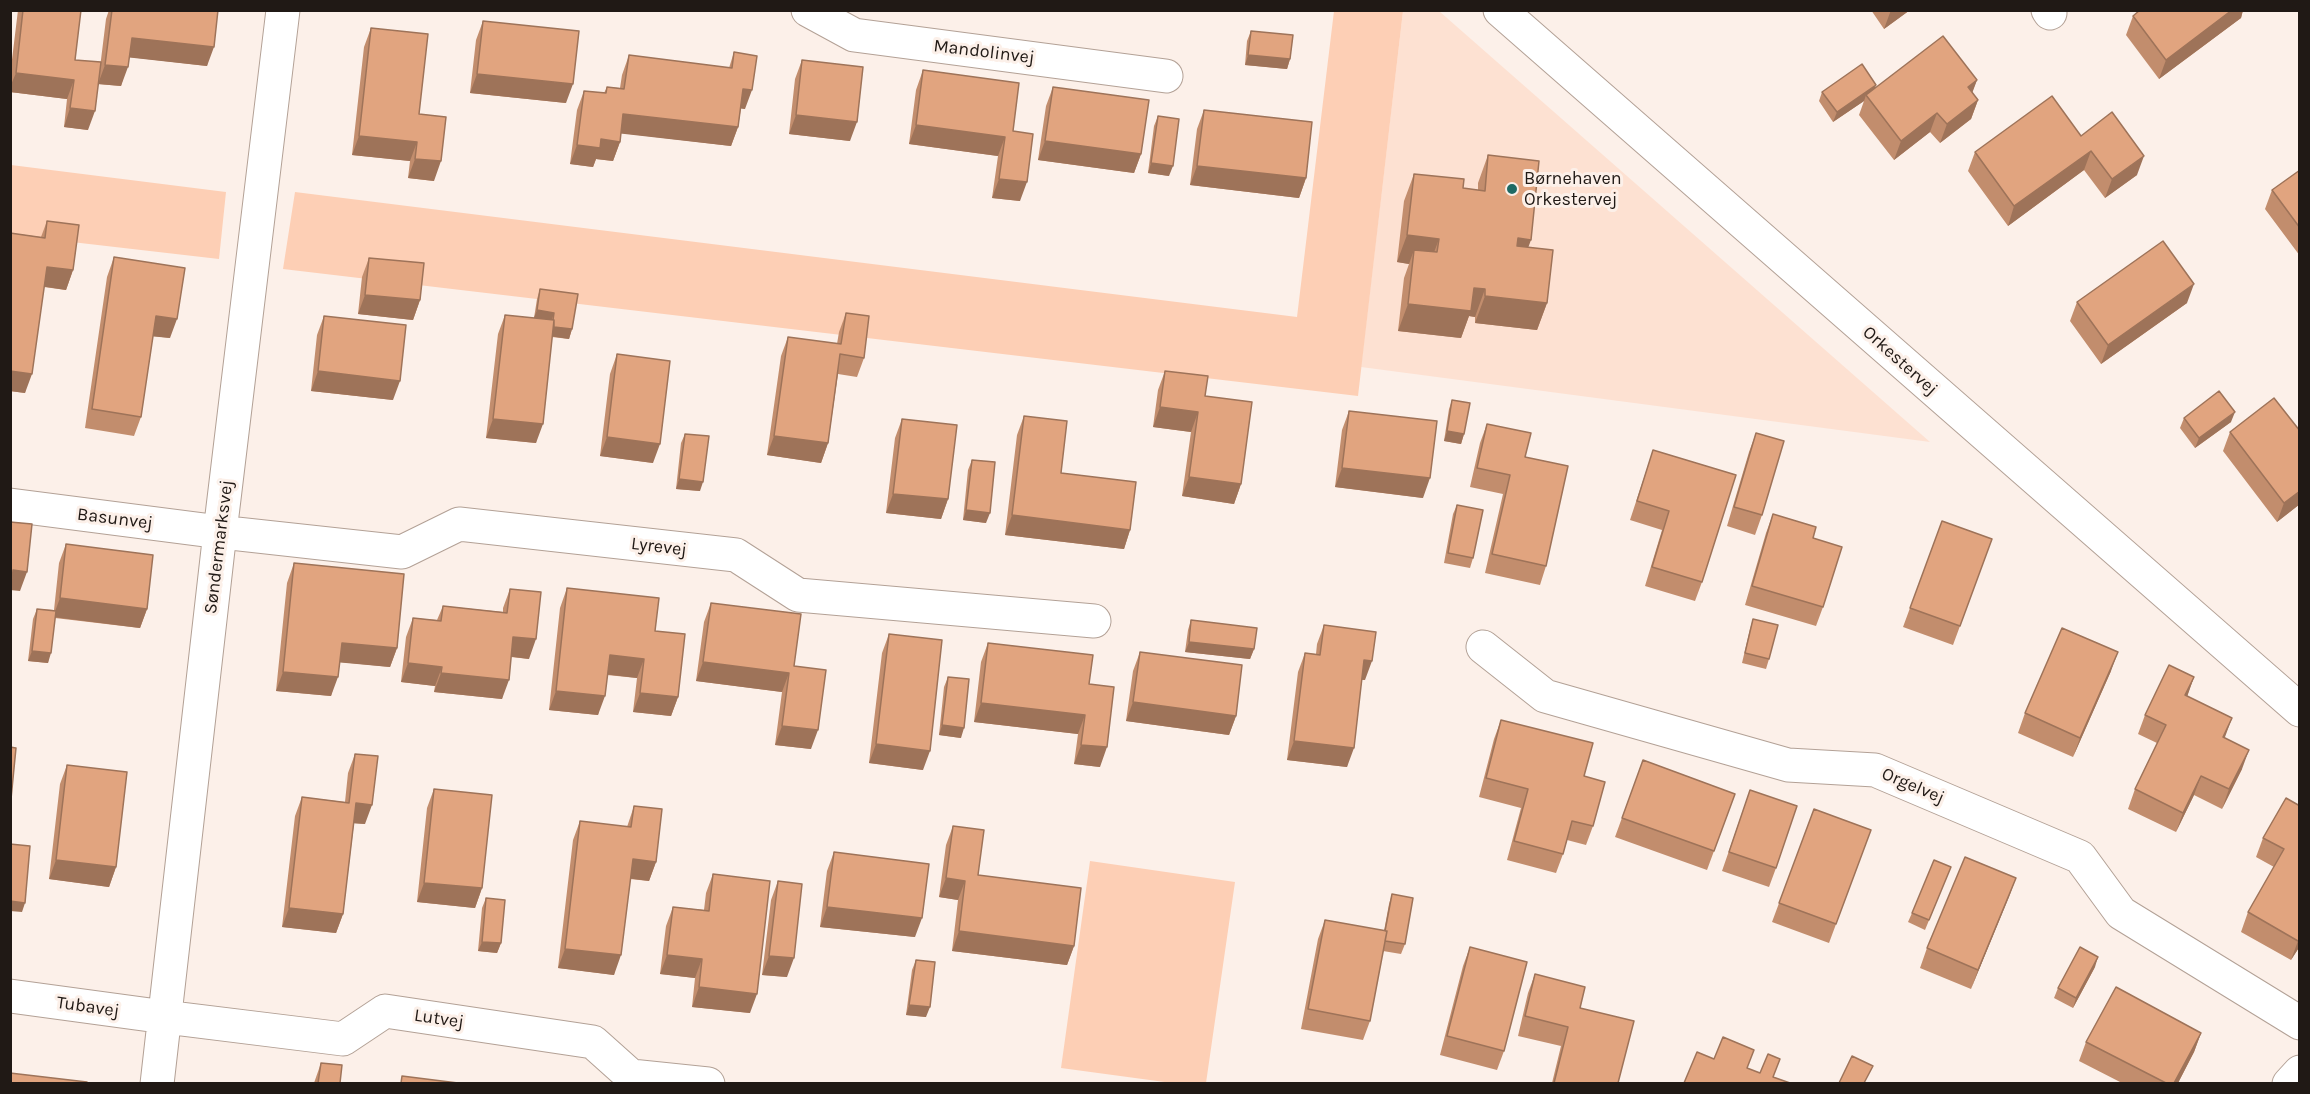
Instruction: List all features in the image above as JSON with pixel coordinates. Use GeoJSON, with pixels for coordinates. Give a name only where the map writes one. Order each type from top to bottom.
{"type":"FeatureCollection","features":[{"type":"Feature","properties":{"kind":"street","name":"Søndermarksvej"},"geometry":{"type":"LineString","coordinates":[[157,1083],[283,10]]}},
{"type":"Feature","properties":{"kind":"street","name":"Mandolinvej"},"geometry":{"type":"LineString","coordinates":[[808,10],[854,35],[1166,76]]}},
{"type":"Feature","properties":{"kind":"street","name":"Orkestervej"},"geometry":{"type":"LineString","coordinates":[[1500,10],[2300,710]]}},
{"type":"Feature","properties":{"kind":"street","name":"Basunvej"},"geometry":{"type":"LineString","coordinates":[[10,505],[220,532]]}},
{"type":"Feature","properties":{"kind":"street","name":"Lyrevej"},"geometry":{"type":"LineString","coordinates":[[220,532],[402,552],[459,524],[736,555],[798,595],[1094,621]]}},
{"type":"Feature","properties":{"kind":"street","name":"Orgelvej"},"geometry":{"type":"LineString","coordinates":[[1483,647],[1545,696],[1788,765],[1875,770],[2080,857],[2121,913],[2300,1023]]}},
{"type":"Feature","properties":{"kind":"street","name":"Tubavej"},"geometry":{"type":"LineString","coordinates":[[10,996],[165,1017]]}},
{"type":"Feature","properties":{"kind":"street","name":"Lutvej"},"geometry":{"type":"LineString","coordinates":[[165,1017],[343,1039],[385,1011],[593,1042],[631,1076],[708,1083]]}},
{"type":"Feature","properties":{"kind":"street"},"geometry":{"type":"LineString","coordinates":[[2289,1083],[2300,1072]]}},
{"type":"Feature","properties":{"kind":"shaded area"},"geometry":{"type":"Polygon","coordinates":[[[1334,11],[1403,11],[1358,396],[283,269],[295,192],[1297,317],[1334,11]]]}},
{"type":"Feature","properties":{"kind":"shaded area","name":"Børnehaven Orkestervej"},"geometry":{"type":"Polygon","coordinates":[[[1403,11],[1439,11],[1930,442],[1361,367],[1403,11]]]}},
{"type":"Feature","properties":{"kind":"shaded area"},"geometry":{"type":"Polygon","coordinates":[[[11,165],[226,192],[219,259],[11,235],[11,165]]]}},
{"type":"Feature","properties":{"kind":"shaded area"},"geometry":{"type":"Polygon","coordinates":[[[1090,861],[1235,882],[1206,1083],[1172,1083],[1061,1068],[1090,861]]]}},
{"type":"Feature","properties":{"kind":"building"},"geometry":{"type":"Polygon","coordinates":[[[23,10],[81,10],[75,60],[101,62],[95,111],[70,108],[74,80],[16,73],[23,10]]]}},
{"type":"Feature","properties":{"kind":"building"},"geometry":{"type":"Polygon","coordinates":[[[112,10],[218,10],[214,47],[132,38],[128,67],[105,65],[112,10]]]}},
{"type":"Feature","properties":{"kind":"building"},"geometry":{"type":"Polygon","coordinates":[[[2140,10],[2232,10],[2166,60],[2133,16],[2140,10]]]}},
{"type":"Feature","properties":{"kind":"building"},"geometry":{"type":"Polygon","coordinates":[[[483,21],[579,31],[573,84],[477,74],[483,21]]]}},
{"type":"Feature","properties":{"kind":"building"},"geometry":{"type":"Polygon","coordinates":[[[371,28],[428,34],[419,114],[446,117],[441,161],[415,159],[417,142],[359,136],[371,28]]]}},
{"type":"Feature","properties":{"kind":"building"},"geometry":{"type":"Polygon","coordinates":[[[1251,31],[1293,35],[1290,59],[1248,55],[1251,31]]]}},
{"type":"Feature","properties":{"kind":"building"},"geometry":{"type":"Polygon","coordinates":[[[1943,36],[1977,80],[1968,87],[1978,100],[1947,124],[1937,113],[1901,141],[1866,95],[1943,36]]]}},
{"type":"Feature","properties":{"kind":"building"},"geometry":{"type":"Polygon","coordinates":[[[734,52],[757,56],[752,90],[743,89],[738,127],[623,114],[620,142],[601,139],[600,148],[577,145],[584,91],[606,93],[607,87],[624,89],[629,55],[732,68],[734,52]]]}},
{"type":"Feature","properties":{"kind":"building"},"geometry":{"type":"Polygon","coordinates":[[[802,60],[863,67],[857,122],[796,115],[802,60]]]}},
{"type":"Feature","properties":{"kind":"building"},"geometry":{"type":"Polygon","coordinates":[[[1862,64],[1876,85],[1837,112],[1822,92],[1862,64]]]}},
{"type":"Feature","properties":{"kind":"building"},"geometry":{"type":"Polygon","coordinates":[[[923,70],[1019,83],[1013,131],[1033,134],[1027,182],[999,179],[1005,137],[916,125],[923,70]]]}},
{"type":"Feature","properties":{"kind":"building"},"geometry":{"type":"Polygon","coordinates":[[[1053,87],[1149,100],[1141,154],[1045,141],[1053,87]]]}},
{"type":"Feature","properties":{"kind":"building"},"geometry":{"type":"Polygon","coordinates":[[[2052,96],[2081,136],[2112,112],[2144,156],[2112,179],[2091,151],[2014,206],[1975,152],[2052,96]]]}},
{"type":"Feature","properties":{"kind":"building"},"geometry":{"type":"Polygon","coordinates":[[[1204,110],[1312,122],[1306,178],[1197,166],[1204,110]]]}},
{"type":"Feature","properties":{"kind":"building"},"geometry":{"type":"Polygon","coordinates":[[[1158,116],[1179,119],[1173,166],[1151,163],[1158,116]]]}},
{"type":"Feature","properties":{"kind":"building"},"geometry":{"type":"Polygon","coordinates":[[[1488,155],[1539,161],[1531,240],[1518,238],[1517,246],[1553,250],[1547,303],[1485,296],[1485,289],[1474,288],[1471,311],[1408,304],[1414,250],[1437,252],[1439,239],[1407,235],[1414,174],[1464,179],[1463,188],[1485,191],[1488,155]]]}},
{"type":"Feature","properties":{"kind":"building"},"geometry":{"type":"Polygon","coordinates":[[[2300,170],[2300,228],[2272,190],[2300,170]]]}},
{"type":"Feature","properties":{"kind":"building"},"geometry":{"type":"Polygon","coordinates":[[[47,221],[79,225],[73,270],[47,267],[32,374],[10,371],[10,233],[45,238],[47,221]]]}},
{"type":"Feature","properties":{"kind":"building"},"geometry":{"type":"Polygon","coordinates":[[[2163,241],[2194,284],[2108,345],[2077,302],[2163,241]]]}},
{"type":"Feature","properties":{"kind":"building"},"geometry":{"type":"Polygon","coordinates":[[[114,257],[185,268],[177,319],[156,316],[141,417],[92,409],[114,257]]]}},
{"type":"Feature","properties":{"kind":"building"},"geometry":{"type":"Polygon","coordinates":[[[369,258],[424,263],[420,300],[365,295],[369,258]]]}},
{"type":"Feature","properties":{"kind":"building"},"geometry":{"type":"Polygon","coordinates":[[[540,289],[578,294],[572,329],[554,327],[554,313],[537,310],[540,289]]]}},
{"type":"Feature","properties":{"kind":"building"},"geometry":{"type":"Polygon","coordinates":[[[846,313],[869,316],[864,358],[840,354],[828,443],[774,436],[788,337],[841,344],[846,313]]]}},
{"type":"Feature","properties":{"kind":"building"},"geometry":{"type":"Polygon","coordinates":[[[505,315],[554,320],[543,424],[493,419],[505,315]]]}},
{"type":"Feature","properties":{"kind":"building"},"geometry":{"type":"Polygon","coordinates":[[[324,316],[406,325],[400,381],[318,371],[324,316]]]}},
{"type":"Feature","properties":{"kind":"building"},"geometry":{"type":"Polygon","coordinates":[[[617,354],[670,361],[660,444],[607,437],[617,354]]]}},
{"type":"Feature","properties":{"kind":"building"},"geometry":{"type":"Polygon","coordinates":[[[1165,371],[1208,376],[1205,396],[1252,402],[1241,484],[1189,477],[1198,412],[1160,407],[1165,371]]]}},
{"type":"Feature","properties":{"kind":"building"},"geometry":{"type":"Polygon","coordinates":[[[2219,391],[2235,412],[2199,438],[2184,418],[2219,391]]]}},
{"type":"Feature","properties":{"kind":"building"},"geometry":{"type":"Polygon","coordinates":[[[2274,398],[2300,431],[2300,491],[2284,503],[2230,432],[2274,398]]]}},
{"type":"Feature","properties":{"kind":"building"},"geometry":{"type":"Polygon","coordinates":[[[1452,400],[1470,403],[1464,434],[1447,431],[1452,400]]]}},
{"type":"Feature","properties":{"kind":"building"},"geometry":{"type":"Polygon","coordinates":[[[1349,411],[1437,421],[1430,478],[1342,468],[1349,411]]]}},
{"type":"Feature","properties":{"kind":"building"},"geometry":{"type":"Polygon","coordinates":[[[1024,416],[1067,421],[1061,473],[1136,482],[1130,530],[1012,515],[1024,416]]]}},
{"type":"Feature","properties":{"kind":"building"},"geometry":{"type":"Polygon","coordinates":[[[902,419],[957,425],[948,499],[893,494],[902,419]]]}},
{"type":"Feature","properties":{"kind":"building"},"geometry":{"type":"Polygon","coordinates":[[[1487,424],[1531,433],[1525,457],[1568,466],[1546,566],[1492,554],[1510,475],[1477,468],[1487,424]]]}},
{"type":"Feature","properties":{"kind":"building"},"geometry":{"type":"Polygon","coordinates":[[[1756,433],[1784,441],[1762,515],[1734,507],[1756,433]]]}},
{"type":"Feature","properties":{"kind":"building"},"geometry":{"type":"Polygon","coordinates":[[[685,434],[709,436],[703,482],[679,479],[685,434]]]}},
{"type":"Feature","properties":{"kind":"building"},"geometry":{"type":"Polygon","coordinates":[[[1653,450],[1736,475],[1702,582],[1652,567],[1669,511],[1637,501],[1653,450]]]}},
{"type":"Feature","properties":{"kind":"building"},"geometry":{"type":"Polygon","coordinates":[[[972,460],[995,462],[990,513],[966,510],[972,460]]]}},
{"type":"Feature","properties":{"kind":"building"},"geometry":{"type":"Polygon","coordinates":[[[1457,505],[1483,510],[1473,558],[1448,553],[1457,505]]]}},
{"type":"Feature","properties":{"kind":"building"},"geometry":{"type":"Polygon","coordinates":[[[1773,514],[1816,527],[1813,538],[1842,547],[1823,607],[1752,586],[1773,514]]]}},
{"type":"Feature","properties":{"kind":"building"},"geometry":{"type":"Polygon","coordinates":[[[1942,521],[1992,539],[1960,626],[1910,608],[1942,521]]]}},
{"type":"Feature","properties":{"kind":"building"},"geometry":{"type":"Polygon","coordinates":[[[10,522],[32,524],[27,572],[13,570],[10,598],[10,522]]]}},
{"type":"Feature","properties":{"kind":"building"},"geometry":{"type":"Polygon","coordinates":[[[66,544],[153,555],[147,609],[60,598],[66,544]]]}},
{"type":"Feature","properties":{"kind":"building"},"geometry":{"type":"Polygon","coordinates":[[[294,563],[404,574],[397,648],[342,643],[338,677],[283,672],[294,563]]]}},
{"type":"Feature","properties":{"kind":"building"},"geometry":{"type":"Polygon","coordinates":[[[567,588],[659,598],[655,631],[685,634],[678,697],[640,693],[644,659],[610,655],[605,696],[556,691],[567,588]]]}},
{"type":"Feature","properties":{"kind":"building"},"geometry":{"type":"Polygon","coordinates":[[[510,589],[541,592],[536,639],[513,637],[509,680],[441,673],[442,667],[408,663],[413,618],[441,621],[443,606],[507,613],[510,589]]]}},
{"type":"Feature","properties":{"kind":"building"},"geometry":{"type":"Polygon","coordinates":[[[711,603],[801,614],[794,666],[826,670],[818,730],[782,726],[789,673],[703,662],[711,603]]]}},
{"type":"Feature","properties":{"kind":"building"},"geometry":{"type":"Polygon","coordinates":[[[37,609],[56,611],[51,653],[32,651],[37,609]]]}},
{"type":"Feature","properties":{"kind":"building"},"geometry":{"type":"Polygon","coordinates":[[[1753,619],[1778,625],[1769,659],[1745,653],[1753,619]]]}},
{"type":"Feature","properties":{"kind":"building"},"geometry":{"type":"Polygon","coordinates":[[[1191,620],[1257,628],[1254,649],[1189,642],[1191,620]]]}},
{"type":"Feature","properties":{"kind":"building"},"geometry":{"type":"Polygon","coordinates":[[[1324,625],[1376,632],[1372,661],[1364,660],[1354,748],[1294,741],[1305,653],[1320,655],[1324,625]]]}},
{"type":"Feature","properties":{"kind":"building"},"geometry":{"type":"Polygon","coordinates":[[[2062,628],[2118,652],[2080,738],[2025,713],[2062,628]]]}},
{"type":"Feature","properties":{"kind":"building"},"geometry":{"type":"Polygon","coordinates":[[[889,634],[942,640],[930,751],[876,744],[889,634]]]}},
{"type":"Feature","properties":{"kind":"building"},"geometry":{"type":"Polygon","coordinates":[[[988,643],[1093,655],[1089,684],[1114,687],[1107,747],[1081,745],[1085,715],[981,703],[988,643]]]}},
{"type":"Feature","properties":{"kind":"building"},"geometry":{"type":"Polygon","coordinates":[[[1140,652],[1242,665],[1236,716],[1133,702],[1140,652]]]}},
{"type":"Feature","properties":{"kind":"building"},"geometry":{"type":"Polygon","coordinates":[[[2169,665],[2194,677],[2185,695],[2232,718],[2223,737],[2249,750],[2229,789],[2201,776],[2183,813],[2135,789],[2166,725],[2145,715],[2169,665]]]}},
{"type":"Feature","properties":{"kind":"building"},"geometry":{"type":"Polygon","coordinates":[[[948,677],[969,679],[964,728],[942,725],[948,677]]]}},
{"type":"Feature","properties":{"kind":"building"},"geometry":{"type":"Polygon","coordinates":[[[1501,720],[1593,743],[1584,776],[1605,782],[1593,826],[1572,821],[1563,854],[1514,841],[1528,789],[1486,778],[1501,720]]]}},
{"type":"Feature","properties":{"kind":"building"},"geometry":{"type":"Polygon","coordinates":[[[10,747],[16,748],[11,799],[10,799],[10,747]]]}},
{"type":"Feature","properties":{"kind":"building"},"geometry":{"type":"Polygon","coordinates":[[[355,754],[378,756],[372,805],[356,803],[343,914],[289,908],[302,797],[349,803],[355,754]]]}},
{"type":"Feature","properties":{"kind":"building"},"geometry":{"type":"Polygon","coordinates":[[[1643,760],[1735,794],[1714,851],[1622,818],[1643,760]]]}},
{"type":"Feature","properties":{"kind":"building"},"geometry":{"type":"Polygon","coordinates":[[[67,765],[127,772],[116,867],[56,860],[67,765]]]}},
{"type":"Feature","properties":{"kind":"building"},"geometry":{"type":"Polygon","coordinates":[[[434,789],[492,795],[482,888],[424,883],[434,789]]]}},
{"type":"Feature","properties":{"kind":"building"},"geometry":{"type":"Polygon","coordinates":[[[1750,790],[1797,806],[1776,868],[1729,852],[1750,790]]]}},
{"type":"Feature","properties":{"kind":"building"},"geometry":{"type":"Polygon","coordinates":[[[2286,798],[2300,806],[2300,939],[2298,941],[2248,912],[2284,849],[2263,838],[2286,798]]]}},
{"type":"Feature","properties":{"kind":"building"},"geometry":{"type":"Polygon","coordinates":[[[634,806],[662,809],[656,862],[633,859],[621,955],[565,949],[580,821],[631,827],[634,806]]]}},
{"type":"Feature","properties":{"kind":"building"},"geometry":{"type":"Polygon","coordinates":[[[1814,809],[1871,830],[1836,924],[1779,903],[1814,809]]]}},
{"type":"Feature","properties":{"kind":"building"},"geometry":{"type":"Polygon","coordinates":[[[953,826],[984,830],[978,875],[1081,888],[1074,946],[959,931],[965,881],[946,878],[953,826]]]}},
{"type":"Feature","properties":{"kind":"building"},"geometry":{"type":"Polygon","coordinates":[[[10,844],[30,846],[25,903],[10,901],[10,844]]]}},
{"type":"Feature","properties":{"kind":"building"},"geometry":{"type":"Polygon","coordinates":[[[834,852],[929,864],[922,918],[827,907],[834,852]]]}},
{"type":"Feature","properties":{"kind":"building"},"geometry":{"type":"Polygon","coordinates":[[[1965,857],[2016,878],[1978,970],[1927,948],[1965,857]]]}},
{"type":"Feature","properties":{"kind":"building"},"geometry":{"type":"Polygon","coordinates":[[[1934,860],[1951,867],[1929,920],[1912,913],[1934,860]]]}},
{"type":"Feature","properties":{"kind":"building"},"geometry":{"type":"Polygon","coordinates":[[[713,874],[770,881],[757,994],[699,987],[702,959],[667,955],[673,907],[709,911],[713,874]]]}},
{"type":"Feature","properties":{"kind":"building"},"geometry":{"type":"Polygon","coordinates":[[[778,881],[802,884],[794,958],[769,956],[778,881]]]}},
{"type":"Feature","properties":{"kind":"building"},"geometry":{"type":"Polygon","coordinates":[[[1392,894],[1413,898],[1405,944],[1385,941],[1392,894]]]}},
{"type":"Feature","properties":{"kind":"building"},"geometry":{"type":"Polygon","coordinates":[[[486,898],[505,900],[501,943],[482,942],[486,898]]]}},
{"type":"Feature","properties":{"kind":"building"},"geometry":{"type":"Polygon","coordinates":[[[1325,920],[1387,931],[1370,1021],[1308,1009],[1325,920]]]}},
{"type":"Feature","properties":{"kind":"building"},"geometry":{"type":"Polygon","coordinates":[[[1470,947],[1527,962],[1504,1051],[1447,1036],[1470,947]]]}},
{"type":"Feature","properties":{"kind":"building"},"geometry":{"type":"Polygon","coordinates":[[[2080,947],[2098,957],[2076,998],[2058,988],[2080,947]]]}},
{"type":"Feature","properties":{"kind":"building"},"geometry":{"type":"Polygon","coordinates":[[[916,960],[935,962],[930,1007],[909,1005],[916,960]]]}},
{"type":"Feature","properties":{"kind":"building"},"geometry":{"type":"Polygon","coordinates":[[[1535,974],[1585,987],[1580,1008],[1634,1021],[1618,1083],[1554,1083],[1568,1027],[1525,1016],[1535,974]]]}},
{"type":"Feature","properties":{"kind":"building"},"geometry":{"type":"Polygon","coordinates":[[[2116,987],[2201,1033],[2174,1083],[2166,1083],[2086,1042],[2116,987]]]}},
{"type":"Feature","properties":{"kind":"building"},"geometry":{"type":"Polygon","coordinates":[[[1723,1037],[1754,1050],[1747,1068],[1760,1073],[1768,1054],[1780,1059],[1773,1077],[1790,1083],[1684,1083],[1697,1052],[1714,1059],[1723,1037]]]}},
{"type":"Feature","properties":{"kind":"building"},"geometry":{"type":"Polygon","coordinates":[[[1852,1056],[1873,1066],[1864,1083],[1839,1083],[1852,1056]]]}},
{"type":"Feature","properties":{"kind":"building"},"geometry":{"type":"Polygon","coordinates":[[[321,1063],[342,1065],[340,1083],[318,1083],[321,1063]]]}},
{"type":"Feature","properties":{"kind":"building"},"geometry":{"type":"Polygon","coordinates":[[[10,1073],[87,1082],[87,1083],[10,1083],[10,1073]]]}},
{"type":"Feature","properties":{"kind":"building"},"geometry":{"type":"Polygon","coordinates":[[[402,1076],[458,1083],[401,1083],[402,1076]]]}},
{"type":"Feature","properties":{"kind":"place","name":"Børnehaven Orkestervej"},"geometry":{"type":"Point","coordinates":[1512,189]}}]}
